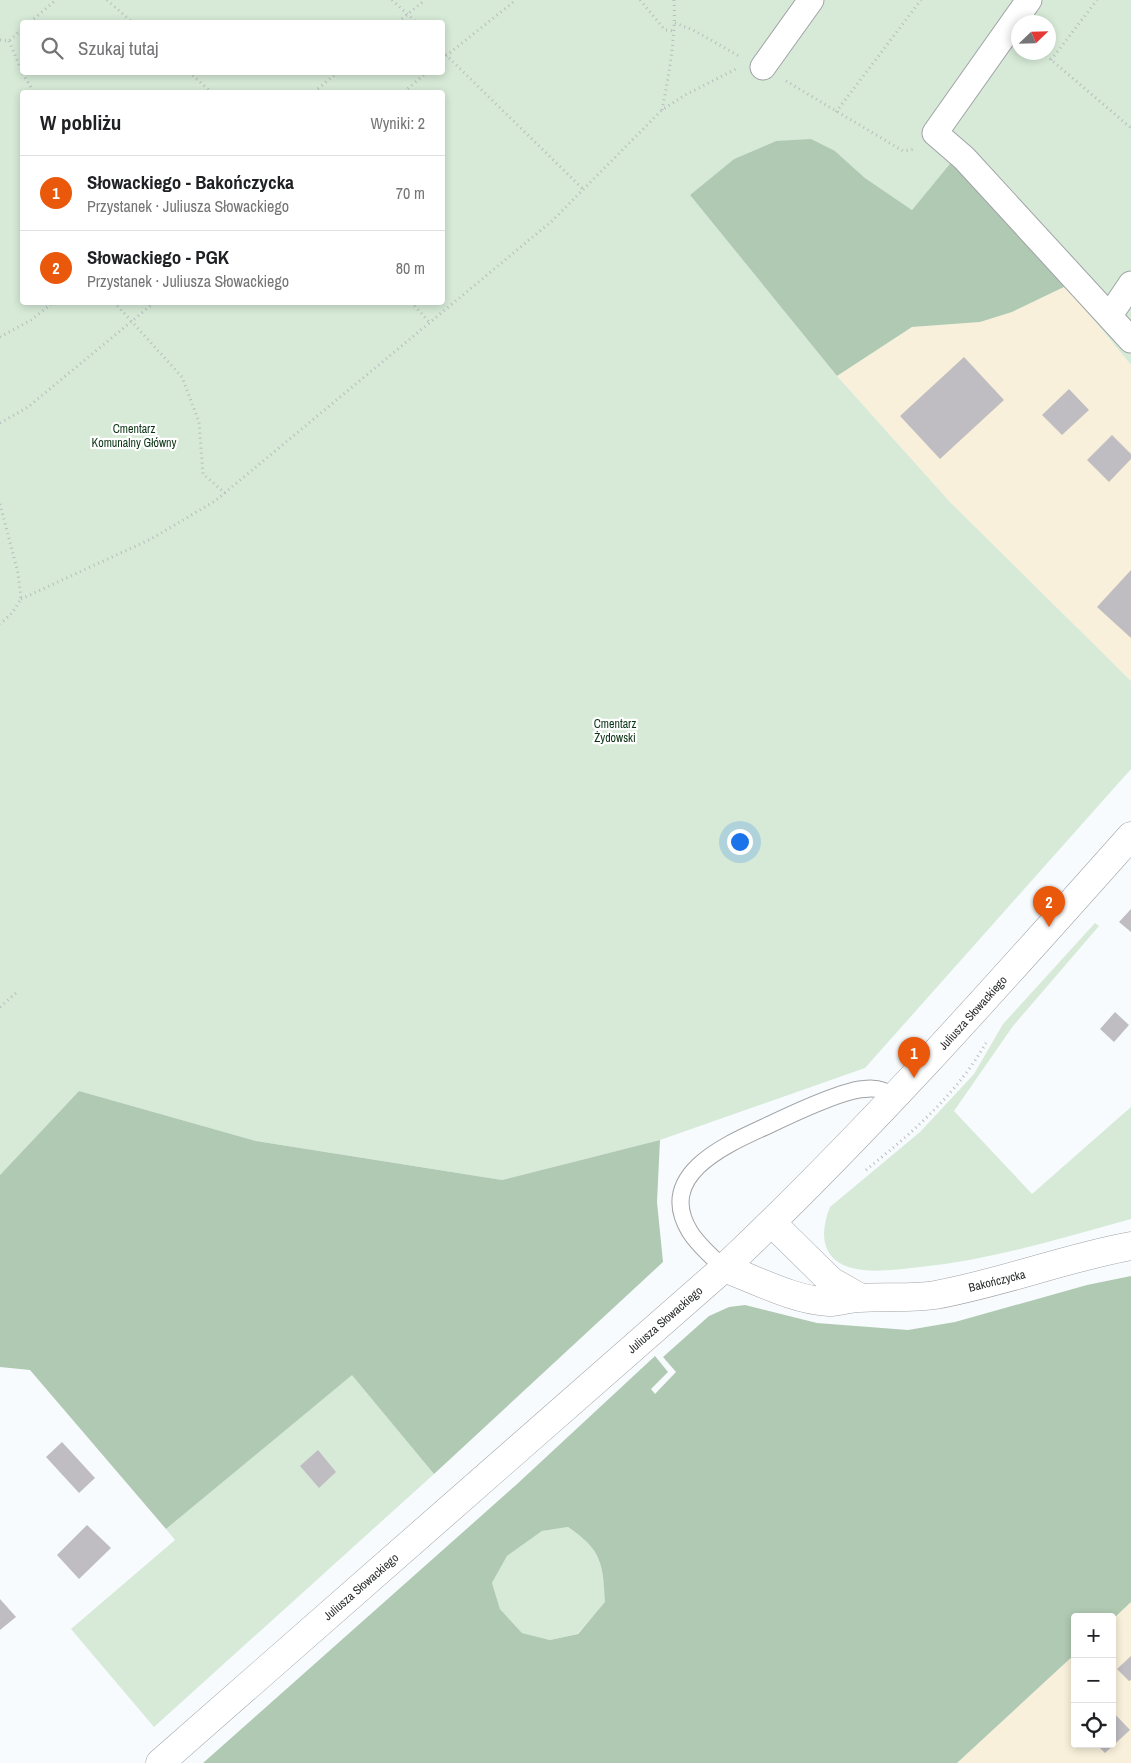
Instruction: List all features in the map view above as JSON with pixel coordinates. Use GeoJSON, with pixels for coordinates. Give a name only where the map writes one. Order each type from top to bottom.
{"type":"FeatureCollection","features":[{"type":"Feature","properties":{"kind":"street"},"geometry":{"type":"LineString","coordinates":[[757,65],[812,0]]}},
{"type":"Feature","properties":{"kind":"street"},"geometry":{"type":"LineString","coordinates":[[1029,0],[935,133],[964,158],[1131,340]]}},
{"type":"Feature","properties":{"kind":"street"},"geometry":{"type":"LineString","coordinates":[[1110,315],[1131,284]]}},
{"type":"Feature","properties":{"kind":"street","name":"Juliusza Słowackiego"},"geometry":{"type":"LineString","coordinates":[[160,1763],[724,1268],[772,1223],[896,1098],[1131,836]]}},
{"type":"Feature","properties":{"kind":"street","name":"Bakończycka"},"geometry":{"type":"LineString","coordinates":[[772,1223],[831,1281],[859,1298]]}},
{"type":"Feature","properties":{"kind":"street","name":"Bakończycka"},"geometry":{"type":"LineString","coordinates":[[724,1268],[787,1293],[811,1299],[830,1302],[859,1298],[896,1299],[933,1295],[979,1286],[1131,1246]]}},
{"type":"Feature","properties":{"kind":"lane"},"geometry":{"type":"LineString","coordinates":[[724,1268],[696,1239],[683,1215],[681,1199],[686,1182],[695,1168],[711,1155],[737,1140],[782,1119],[862,1088],[880,1088],[896,1098]]}},
{"type":"Feature","properties":{"kind":"path"},"geometry":{"type":"LineString","coordinates":[[32,20],[56,0]]}},
{"type":"Feature","properties":{"kind":"path"},"geometry":{"type":"LineString","coordinates":[[107,0],[130,20]]}},
{"type":"Feature","properties":{"kind":"path"},"geometry":{"type":"LineString","coordinates":[[392,0],[414,20]]}},
{"type":"Feature","properties":{"kind":"path"},"geometry":{"type":"LineString","coordinates":[[400,20],[425,0]]}},
{"type":"Feature","properties":{"kind":"path"},"geometry":{"type":"LineString","coordinates":[[516,0],[447,56],[583,189]]}},
{"type":"Feature","properties":{"kind":"path"},"geometry":{"type":"LineString","coordinates":[[640,0],[665,30],[674,31]]}},
{"type":"Feature","properties":{"kind":"path"},"geometry":{"type":"LineString","coordinates":[[662,110],[670,74],[675,23],[674,0]]}},
{"type":"Feature","properties":{"kind":"path"},"geometry":{"type":"LineString","coordinates":[[836,112],[920,0]]}},
{"type":"Feature","properties":{"kind":"path"},"geometry":{"type":"LineString","coordinates":[[1056,53],[1096,0]]}},
{"type":"Feature","properties":{"kind":"path"},"geometry":{"type":"LineString","coordinates":[[675,23],[693,30],[757,65],[903,151],[923,147],[935,133]]}},
{"type":"Feature","properties":{"kind":"path"},"geometry":{"type":"LineString","coordinates":[[0,40],[9,41],[20,32]]}},
{"type":"Feature","properties":{"kind":"path"},"geometry":{"type":"LineString","coordinates":[[9,41],[20,69]]}},
{"type":"Feature","properties":{"kind":"path"},"geometry":{"type":"LineString","coordinates":[[1051,60],[1131,128]]}},
{"type":"Feature","properties":{"kind":"path"},"geometry":{"type":"LineString","coordinates":[[1,622],[21,599],[151,539],[225,493],[552,221],[662,110],[685,95],[757,65]]}},
{"type":"Feature","properties":{"kind":"path"},"geometry":{"type":"LineString","coordinates":[[23,75],[33,90]]}},
{"type":"Feature","properties":{"kind":"path"},"geometry":{"type":"LineString","coordinates":[[192,75],[209,90]]}},
{"type":"Feature","properties":{"kind":"path"},"geometry":{"type":"LineString","coordinates":[[316,90],[334,75]]}},
{"type":"Feature","properties":{"kind":"path"},"geometry":{"type":"LineString","coordinates":[[406,90],[424,75]]}},
{"type":"Feature","properties":{"kind":"path"},"geometry":{"type":"LineString","coordinates":[[0,337],[30,320],[50,305]]}},
{"type":"Feature","properties":{"kind":"path"},"geometry":{"type":"LineString","coordinates":[[117,305],[182,377],[199,422],[203,474],[225,493]]}},
{"type":"Feature","properties":{"kind":"path"},"geometry":{"type":"LineString","coordinates":[[0,423],[28,407],[151,305]]}},
{"type":"Feature","properties":{"kind":"path"},"geometry":{"type":"LineString","coordinates":[[414,305],[430,323]]}},
{"type":"Feature","properties":{"kind":"path"},"geometry":{"type":"LineString","coordinates":[[0,504],[18,573],[21,599]]}},
{"type":"Feature","properties":{"kind":"path"},"geometry":{"type":"LineString","coordinates":[[0,1006],[16,993]]}},
{"type":"Feature","properties":{"kind":"path"},"geometry":{"type":"LineString","coordinates":[[864,1172],[916,1130],[970,1070],[989,1037]]}},
{"type":"Feature","properties":{"kind":"shaded area"},"geometry":{"type":"Polygon","coordinates":[[[1066,286],[1131,365],[1131,681],[950,502],[837,376],[912,327],[980,322],[1012,312],[1066,286]]]}},
{"type":"Feature","properties":{"kind":"shaded area"},"geometry":{"type":"Polygon","coordinates":[[[1131,1602],[1131,1763],[957,1763],[1071,1658],[1071,1748],[1116,1748],[1116,1616],[1131,1602]]]}},
{"type":"Feature","properties":{"kind":"green space","name":"Cmentarz Żydowski"},"geometry":{"type":"Polygon","coordinates":[[[0,0],[1131,0],[1131,365],[1066,286],[953,160],[912,210],[865,178],[835,151],[776,141],[734,159],[690,195],[837,376],[950,502],[1131,681],[1131,769],[865,1068],[660,1140],[502,1180],[256,1141],[79,1091],[0,1175],[0,0]]]}},
{"type":"Feature","properties":{"kind":"green space"},"geometry":{"type":"Polygon","coordinates":[[[811,139],[835,151],[865,178],[912,210],[953,160],[1066,286],[1012,312],[980,322],[912,327],[837,376],[690,195],[734,159],[776,141],[811,139]]]}},
{"type":"Feature","properties":{"kind":"green space"},"geometry":{"type":"Polygon","coordinates":[[[1095,923],[1099,926],[1013,1026],[954,1111],[1032,1194],[1131,1107],[1131,1219],[1026,1248],[947,1264],[877,1271],[850,1267],[832,1257],[824,1240],[826,1219],[830,1207],[920,1132],[974,1074],[1003,1024],[1095,923]]]}},
{"type":"Feature","properties":{"kind":"green space"},"geometry":{"type":"Polygon","coordinates":[[[79,1091],[256,1141],[502,1180],[660,1140],[657,1202],[663,1262],[434,1474],[352,1375],[166,1529],[30,1370],[0,1367],[0,1175],[79,1091]]]}},
{"type":"Feature","properties":{"kind":"green space"},"geometry":{"type":"Polygon","coordinates":[[[1131,1276],[1131,1602],[1116,1616],[1116,1613],[1071,1613],[1071,1658],[957,1763],[203,1763],[516,1485],[655,1356],[668,1372],[651,1389],[655,1394],[676,1372],[663,1357],[709,1316],[729,1307],[745,1305],[817,1323],[908,1330],[955,1322],[1087,1285],[1131,1276]],[[568,1527],[542,1531],[507,1556],[492,1583],[500,1609],[522,1633],[550,1640],[578,1634],[605,1602],[601,1568],[594,1551],[588,1543],[568,1527]]]}},
{"type":"Feature","properties":{"kind":"green space"},"geometry":{"type":"Polygon","coordinates":[[[352,1374],[434,1474],[154,1727],[71,1629],[175,1540],[166,1529],[352,1374]]]}},
{"type":"Feature","properties":{"kind":"green space"},"geometry":{"type":"Polygon","coordinates":[[[568,1527],[588,1543],[594,1551],[601,1567],[606,1602],[577,1634],[550,1640],[522,1633],[500,1609],[492,1583],[507,1556],[542,1531],[568,1527]]]}},
{"type":"Feature","properties":{"kind":"building"},"geometry":{"type":"Polygon","coordinates":[[[964,357],[1004,400],[940,459],[900,416],[964,357]]]}},
{"type":"Feature","properties":{"kind":"building"},"geometry":{"type":"Polygon","coordinates":[[[1069,389],[1089,410],[1062,435],[1042,415],[1069,389]]]}},
{"type":"Feature","properties":{"kind":"building"},"geometry":{"type":"Polygon","coordinates":[[[1112,435],[1131,454],[1131,459],[1109,482],[1087,460],[1112,435]]]}},
{"type":"Feature","properties":{"kind":"building"},"geometry":{"type":"Polygon","coordinates":[[[1131,570],[1131,638],[1097,607],[1131,570]]]}},
{"type":"Feature","properties":{"kind":"building"},"geometry":{"type":"Polygon","coordinates":[[[1131,909],[1131,932],[1119,922],[1131,909]]]}},
{"type":"Feature","properties":{"kind":"building"},"geometry":{"type":"Polygon","coordinates":[[[1115,1012],[1129,1025],[1114,1042],[1100,1029],[1115,1012]]]}},
{"type":"Feature","properties":{"kind":"building"},"geometry":{"type":"Polygon","coordinates":[[[62,1442],[95,1478],[79,1493],[46,1457],[62,1442]]]}},
{"type":"Feature","properties":{"kind":"building"},"geometry":{"type":"Polygon","coordinates":[[[318,1450],[336,1472],[319,1488],[300,1466],[318,1450]]]}},
{"type":"Feature","properties":{"kind":"building"},"geometry":{"type":"Polygon","coordinates":[[[87,1525],[111,1548],[79,1579],[57,1555],[87,1525]]]}},
{"type":"Feature","properties":{"kind":"building"},"geometry":{"type":"Polygon","coordinates":[[[0,1599],[16,1617],[0,1630],[0,1599]]]}},
{"type":"Feature","properties":{"kind":"building"},"geometry":{"type":"Polygon","coordinates":[[[1131,1656],[1131,1680],[1129,1681],[1117,1669],[1131,1656]]]}},
{"type":"Feature","properties":{"kind":"building"},"geometry":{"type":"Polygon","coordinates":[[[1116,1715],[1130,1730],[1116,1743],[1116,1715]]]}},
{"type":"Feature","properties":{"kind":"building"},"geometry":{"type":"Polygon","coordinates":[[[1100,1748],[1110,1748],[1105,1753],[1100,1748]]]}},
{"type":"Feature","properties":{"kind":"place","name":"Słowackiego - PGK"},"geometry":{"type":"Point","coordinates":[1049,927]}},
{"type":"Feature","properties":{"kind":"place","name":"Słowackiego - Bakończycka"},"geometry":{"type":"Point","coordinates":[914,1078]}},
{"type":"Feature","properties":{"kind":"park label","name":"Cmentarz Komunalny Główny"},"geometry":{"type":"Point","coordinates":[134,436]}}]}
